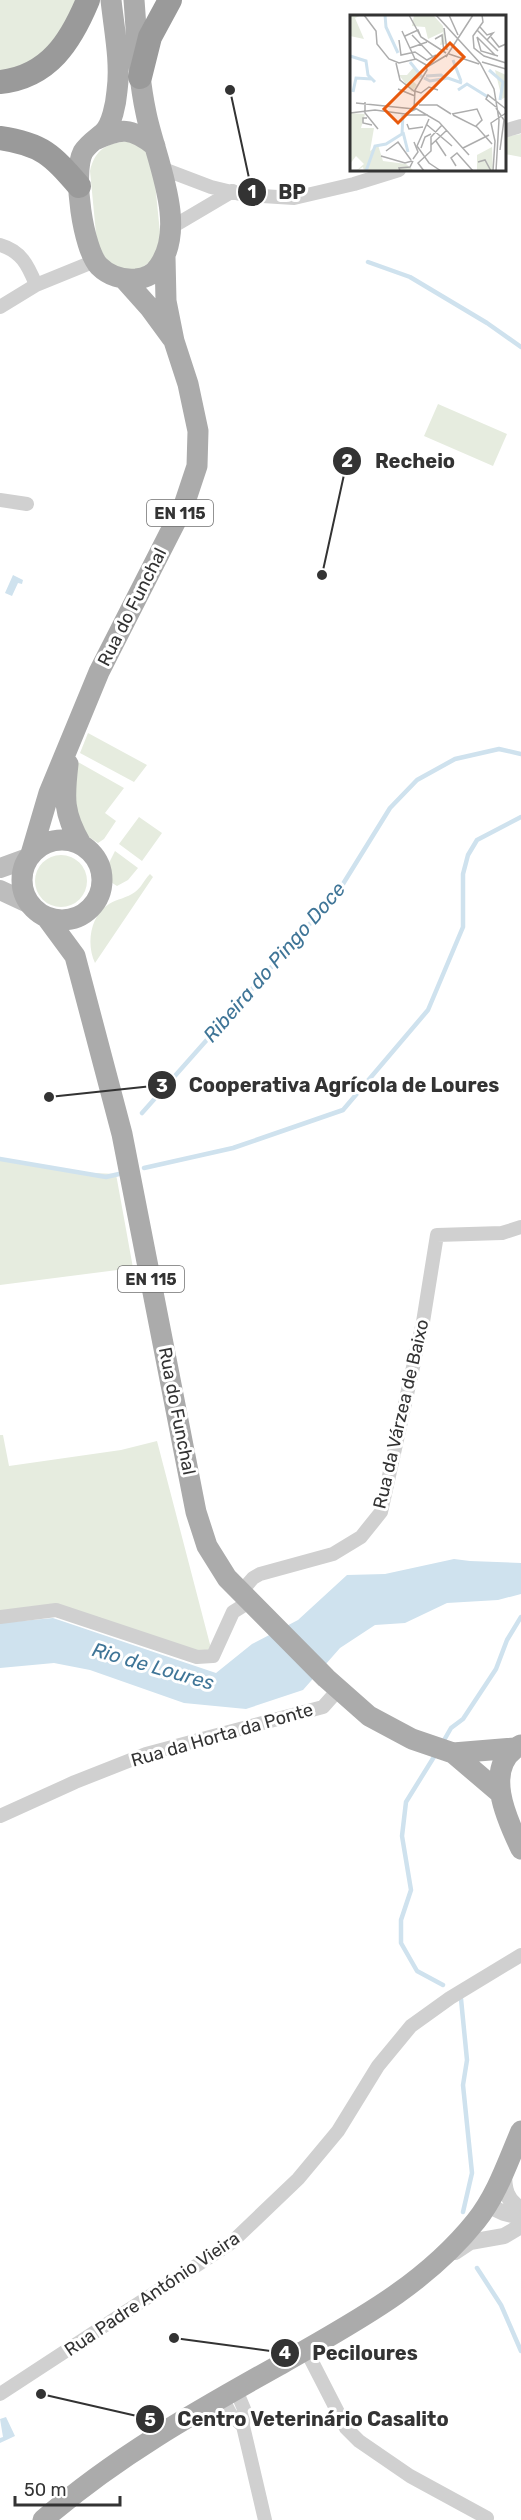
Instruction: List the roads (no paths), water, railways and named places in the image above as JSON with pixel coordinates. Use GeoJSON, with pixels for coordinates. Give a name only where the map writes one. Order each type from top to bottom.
{"type":"FeatureCollection","features":[{"type":"Feature","properties":{"kind":"highway"},"geometry":{"type":"LineString","coordinates":[[0,82],[11,81],[39,69],[60,53],[75,32],[88,0]]}},
{"type":"Feature","properties":{"kind":"highway"},"geometry":{"type":"LineString","coordinates":[[140,77],[150,37],[170,0]]}},
{"type":"Feature","properties":{"kind":"highway"},"geometry":{"type":"LineString","coordinates":[[0,138],[39,147],[57,161],[79,186]]}},
{"type":"Feature","properties":{"kind":"main road"},"geometry":{"type":"LineString","coordinates":[[95,261],[86,240],[79,186],[82,153],[105,131],[112,116],[117,90],[111,0]]}},
{"type":"Feature","properties":{"kind":"main road","name":"Rua do Funchal"},"geometry":{"type":"LineString","coordinates":[[134,0],[140,77],[146,113],[161,168],[171,227],[171,239],[165,257],[167,266],[164,283],[174,341],[188,384],[198,431],[197,466],[184,505],[99,672],[49,793],[30,856],[23,869],[24,894],[75,956],[129,1163],[200,1528],[215,1562],[250,1603],[332,1684],[369,1716],[412,1739],[453,1753],[500,1793]]}},
{"type":"Feature","properties":{"kind":"main road"},"geometry":{"type":"LineString","coordinates":[[91,142],[114,131],[130,131],[142,135],[155,146]]}},
{"type":"Feature","properties":{"kind":"main road"},"geometry":{"type":"LineString","coordinates":[[125,279],[140,279],[154,273],[165,257]]}},
{"type":"Feature","properties":{"kind":"main road","name":"Rua do Funchal"},"geometry":{"type":"LineString","coordinates":[[95,261],[104,270],[125,279],[174,341]]}},
{"type":"Feature","properties":{"kind":"main road","name":"Rua do Funchal"},"geometry":{"type":"LineString","coordinates":[[75,734],[70,751],[64,798],[68,816],[81,844],[94,855],[103,877],[102,890],[97,901],[87,912],[75,956]]}},
{"type":"Feature","properties":{"kind":"main road"},"geometry":{"type":"LineString","coordinates":[[0,868],[30,856],[45,843],[69,840],[81,844]]}},
{"type":"Feature","properties":{"kind":"main road"},"geometry":{"type":"LineString","coordinates":[[0,890],[30,904]]}},
{"type":"Feature","properties":{"kind":"main road"},"geometry":{"type":"LineString","coordinates":[[46,918],[61,921],[75,919],[87,912]]}},
{"type":"Feature","properties":{"kind":"main road"},"geometry":{"type":"LineString","coordinates":[[518,1747],[504,1760],[499,1776],[500,1793],[521,1849]]}},
{"type":"Feature","properties":{"kind":"main road","name":"Rua do Funchal"},"geometry":{"type":"LineString","coordinates":[[453,1753],[518,1747]]}},
{"type":"Feature","properties":{"kind":"main road"},"geometry":{"type":"LineString","coordinates":[[43,2520],[100,2474],[133,2451],[384,2305],[430,2270],[482,2212],[504,2171],[521,2131]]}},
{"type":"Feature","properties":{"kind":"street"},"geometry":{"type":"LineString","coordinates":[[506,130],[521,126]]}},
{"type":"Feature","properties":{"kind":"street"},"geometry":{"type":"LineString","coordinates":[[161,168],[211,187],[244,195],[294,198],[354,184],[396,171]]}},
{"type":"Feature","properties":{"kind":"street"},"geometry":{"type":"LineString","coordinates":[[171,227],[233,191]]}},
{"type":"Feature","properties":{"kind":"street"},"geometry":{"type":"LineString","coordinates":[[0,245],[12,248],[28,265],[36,285]]}},
{"type":"Feature","properties":{"kind":"street"},"geometry":{"type":"LineString","coordinates":[[0,307],[36,285],[95,261]]}},
{"type":"Feature","properties":{"kind":"street"},"geometry":{"type":"LineString","coordinates":[[0,500],[27,504]]}},
{"type":"Feature","properties":{"kind":"street","name":"Rua da Várzea de Baixo"},"geometry":{"type":"LineString","coordinates":[[250,1603],[253,1578],[260,1574],[333,1554],[361,1537],[381,1512],[423,1322],[437,1235],[502,1233],[521,1227]]}},
{"type":"Feature","properties":{"kind":"street"},"geometry":{"type":"LineString","coordinates":[[0,1617],[56,1610],[196,1657],[205,1657],[213,1656],[233,1612],[250,1603]]}},
{"type":"Feature","properties":{"kind":"street","name":"Rua da Horta da Ponte"},"geometry":{"type":"LineString","coordinates":[[0,1816],[75,1782],[146,1754],[323,1707],[332,1684]]}},
{"type":"Feature","properties":{"kind":"street","name":"Rua Padre António Vieira"},"geometry":{"type":"LineString","coordinates":[[0,2394],[231,2243],[298,2179],[338,2131],[378,2066],[411,2026],[450,1998],[521,1955]]}},
{"type":"Feature","properties":{"kind":"street"},"geometry":{"type":"LineString","coordinates":[[504,2171],[504,2190],[511,2203],[521,2209]]}},
{"type":"Feature","properties":{"kind":"street"},"geometry":{"type":"LineString","coordinates":[[430,2270],[470,2242],[504,2236],[518,2225],[504,2213],[482,2212]]}},
{"type":"Feature","properties":{"kind":"street"},"geometry":{"type":"LineString","coordinates":[[306,2350],[346,2428],[359,2441],[410,2476],[487,2518]]}},
{"type":"Feature","properties":{"kind":"street"},"geometry":{"type":"LineString","coordinates":[[229,2394],[231,2415],[243,2426],[265,2520]]}},
{"type":"Feature","properties":{"kind":"water"},"geometry":{"type":"Polygon","coordinates":[[[13,575],[23,580],[22,584],[18,583],[12,596],[5,593],[13,575]]]}},
{"type":"Feature","properties":{"kind":"water","name":"Rio de Loures"},"geometry":{"type":"Polygon","coordinates":[[[454,1559],[521,1563],[521,1594],[498,1600],[447,1603],[405,1623],[375,1625],[340,1648],[303,1690],[246,1709],[184,1703],[90,1670],[54,1663],[0,1668],[0,1623],[53,1618],[216,1673],[252,1644],[298,1620],[347,1575],[385,1574],[454,1559]]]}},
{"type":"Feature","properties":{"kind":"water"},"geometry":{"type":"Polygon","coordinates":[[[6,2417],[15,2436],[0,2443],[0,2438],[3,2437],[0,2419],[6,2417]]]}},
{"type":"Feature","properties":{"kind":"waterway"},"geometry":{"type":"LineString","coordinates":[[368,262],[410,277],[487,323],[521,347]]}},
{"type":"Feature","properties":{"kind":"waterway","name":"Ribeira do Pingo Doce"},"geometry":{"type":"LineString","coordinates":[[142,1113],[338,892],[390,808],[417,780],[455,759],[499,749],[521,754]]}},
{"type":"Feature","properties":{"kind":"waterway"},"geometry":{"type":"LineString","coordinates":[[144,1168],[233,1148],[343,1110],[428,1010],[463,927],[463,874],[468,855],[477,840],[521,817]]}},
{"type":"Feature","properties":{"kind":"waterway"},"geometry":{"type":"LineString","coordinates":[[0,1159],[106,1177],[119,1174]]}},
{"type":"Feature","properties":{"kind":"waterway"},"geometry":{"type":"LineString","coordinates":[[443,1742],[451,1728],[463,1719],[496,1669],[507,1640],[521,1617]]}},
{"type":"Feature","properties":{"kind":"waterway"},"geometry":{"type":"LineString","coordinates":[[437,1752],[406,1802],[402,1836],[411,1890],[401,1920],[401,1943],[417,1971],[443,1985]]}},
{"type":"Feature","properties":{"kind":"waterway"},"geometry":{"type":"LineString","coordinates":[[461,1999],[467,2060],[463,2085],[472,2173],[463,2212]]}},
{"type":"Feature","properties":{"kind":"waterway"},"geometry":{"type":"LineString","coordinates":[[477,2268],[501,2305],[521,2351]]}},
{"type":"Feature","properties":{"kind":"place","name":"BP"},"geometry":{"type":"Point","coordinates":[230,90]}},
{"type":"Feature","properties":{"kind":"place","name":"Recheio"},"geometry":{"type":"Point","coordinates":[322,575]}},
{"type":"Feature","properties":{"kind":"place","name":"Cooperativa Agrícola de Loures"},"geometry":{"type":"Point","coordinates":[49,1097]}},
{"type":"Feature","properties":{"kind":"place","name":"Peciloures"},"geometry":{"type":"Point","coordinates":[174,2338]}},
{"type":"Feature","properties":{"kind":"place","name":"Centro Veterinário Casalito"},"geometry":{"type":"Point","coordinates":[41,2394]}}]}
